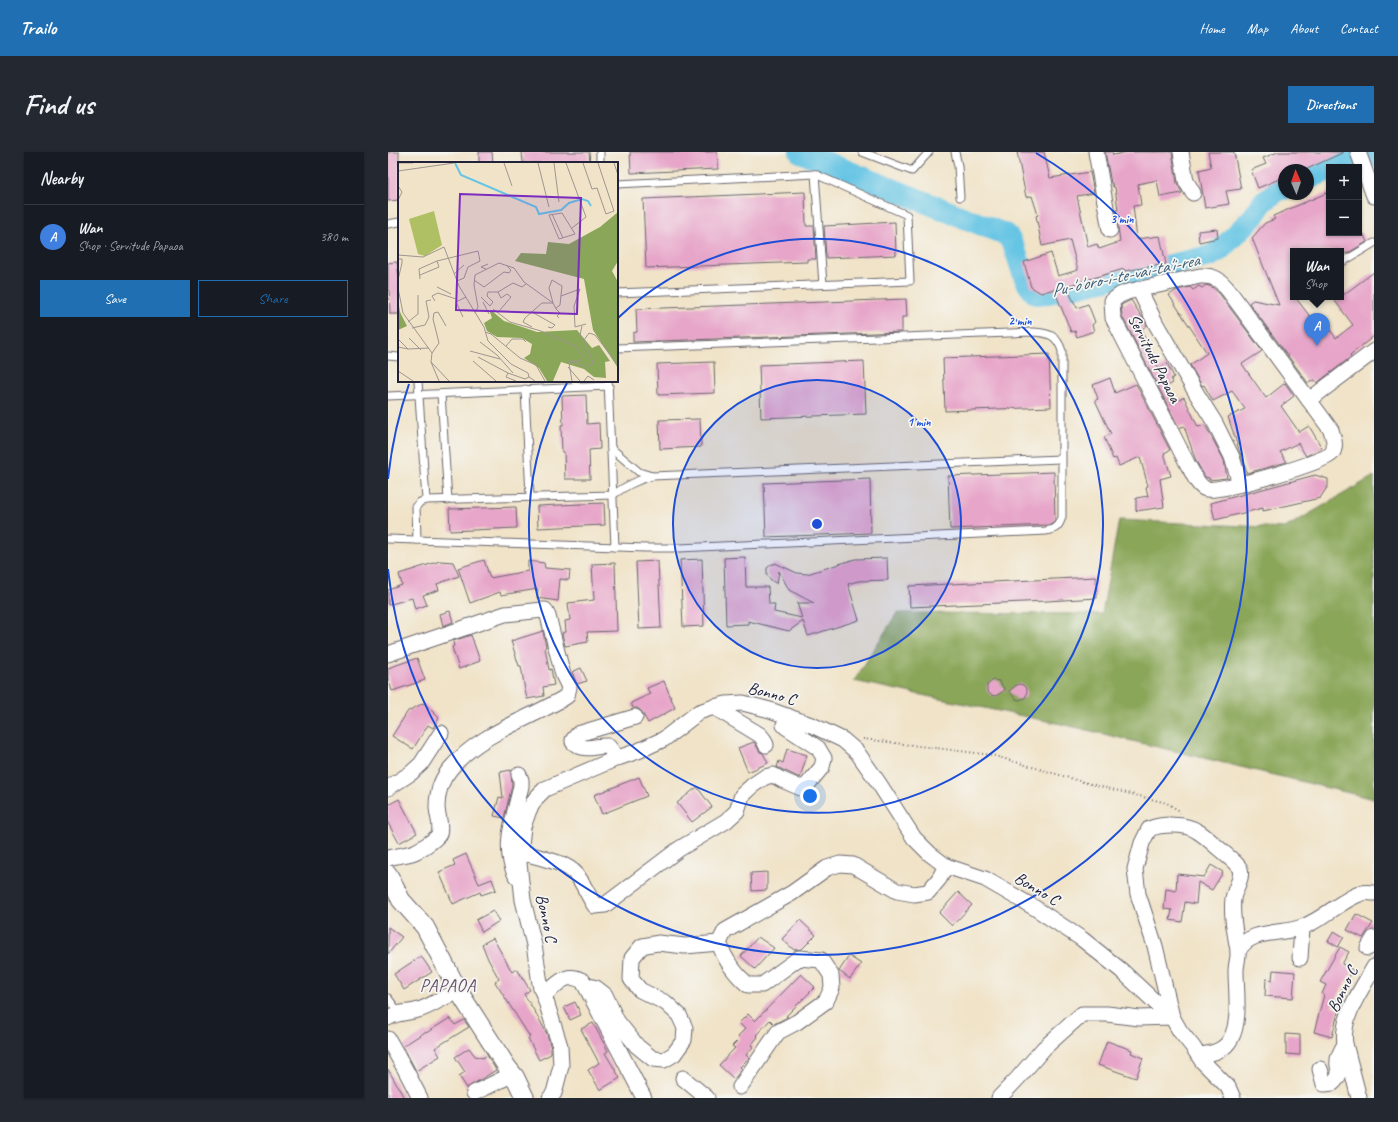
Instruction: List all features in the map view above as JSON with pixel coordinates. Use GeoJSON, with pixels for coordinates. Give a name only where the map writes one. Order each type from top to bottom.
{"type":"FeatureCollection","features":[{"type":"Feature","properties":{"kind":"street"},"geometry":{"type":"LineString","coordinates":[[1096,152],[1110,230]]}},
{"type":"Feature","properties":{"kind":"street"},"geometry":{"type":"LineString","coordinates":[[1181,152],[1186,181],[1193,193]]}},
{"type":"Feature","properties":{"kind":"street"},"geometry":{"type":"LineString","coordinates":[[1358,152],[1372,191]]}},
{"type":"Feature","properties":{"kind":"street","name":"Servitude Papaoa"},"geometry":{"type":"LineString","coordinates":[[1200,276],[1208,276],[1220,280],[1310,400],[1331,430],[1335,442],[1332,453],[1323,459],[1301,467],[1240,484],[1207,490],[1200,486],[1113,318],[1112,301],[1120,295],[1139,289],[1200,276]]}},
{"type":"Feature","properties":{"kind":"street"},"geometry":{"type":"LineString","coordinates":[[1139,289],[1156,324],[1198,396],[1216,423],[1232,457],[1240,484]]}},
{"type":"Feature","properties":{"kind":"street"},"geometry":{"type":"LineString","coordinates":[[1310,400],[1374,352]]}},
{"type":"Feature","properties":{"kind":"street"},"geometry":{"type":"LineString","coordinates":[[388,654],[505,614],[545,610],[548,616],[563,675],[568,687],[567,696],[471,747],[451,768],[440,786],[436,807],[440,825],[438,835],[432,841],[414,852],[388,858]]}},
{"type":"Feature","properties":{"kind":"street","name":"Bonno C"},"geometry":{"type":"LineString","coordinates":[[550,1098],[554,1093],[561,1066],[560,1046],[541,989],[534,945],[525,908],[519,863],[523,827],[529,810],[536,798],[545,789],[554,784],[638,751],[664,739],[699,712],[726,704],[743,703],[770,710],[814,726],[843,740],[857,752],[914,838],[930,854],[946,866],[985,879],[1035,908],[1082,939],[1122,970],[1171,1017]]}},
{"type":"Feature","properties":{"kind":"street"},"geometry":{"type":"LineString","coordinates":[[714,707],[754,731],[764,740],[766,745]]}},
{"type":"Feature","properties":{"kind":"street"},"geometry":{"type":"LineString","coordinates":[[521,852],[565,866],[582,882],[595,906],[604,906],[679,849],[726,821],[737,811],[742,795],[765,777],[773,775],[801,788],[807,785],[822,767],[824,758],[818,748],[786,727],[784,724],[788,716]]}},
{"type":"Feature","properties":{"kind":"street"},"geometry":{"type":"LineString","coordinates":[[615,759],[608,746],[587,749],[579,746],[573,742],[573,740],[578,734],[635,717]]}},
{"type":"Feature","properties":{"kind":"street"},"geometry":{"type":"LineString","coordinates":[[388,788],[411,773],[421,764],[441,733]]}},
{"type":"Feature","properties":{"kind":"street"},"geometry":{"type":"LineString","coordinates":[[388,778],[402,769]]}},
{"type":"Feature","properties":{"kind":"street"},"geometry":{"type":"LineString","coordinates":[[519,775],[521,786],[509,839],[509,853],[512,868],[522,888]]}},
{"type":"Feature","properties":{"kind":"street"},"geometry":{"type":"LineString","coordinates":[[1199,1055],[1215,1052],[1223,1048],[1234,1033],[1237,1017],[1236,970],[1238,952],[1234,933],[1233,898],[1240,877],[1240,870],[1238,866],[1227,856],[1197,831],[1189,828],[1156,826],[1149,829],[1142,843],[1135,870],[1138,894],[1155,946],[1171,1017],[1202,1061],[1228,1087],[1233,1098]]}},
{"type":"Feature","properties":{"kind":"street"},"geometry":{"type":"LineString","coordinates":[[740,1087],[778,1032],[797,1022],[826,1001],[832,988],[831,975],[821,960],[799,958],[762,985],[748,985],[737,975],[722,951],[719,943],[725,932],[792,893],[827,868],[840,864],[853,865],[897,892],[914,894],[928,892],[946,866]]}},
{"type":"Feature","properties":{"kind":"street"},"geometry":{"type":"LineString","coordinates":[[388,874],[401,900],[425,927],[459,992],[515,1077],[525,1098]]}},
{"type":"Feature","properties":{"kind":"street"},"geometry":{"type":"LineString","coordinates":[[1238,952],[1243,944],[1256,936],[1302,928],[1354,896],[1364,892],[1374,893]]}},
{"type":"Feature","properties":{"kind":"street"},"geometry":{"type":"LineString","coordinates":[[1300,958],[1302,928]]}},
{"type":"Feature","properties":{"kind":"street"},"geometry":{"type":"LineString","coordinates":[[585,984],[596,988],[605,994],[617,1021],[638,1046],[653,1059],[664,1060],[674,1054],[684,1040],[685,1028],[679,1015],[666,1003],[640,990],[631,978],[632,958],[642,946],[658,943],[685,946],[719,943]]}},
{"type":"Feature","properties":{"kind":"street","name":"Bonno C"},"geometry":{"type":"LineString","coordinates":[[1359,1098],[1344,1037],[1347,1018],[1352,1005],[1374,967]]}},
{"type":"Feature","properties":{"kind":"street"},"geometry":{"type":"LineString","coordinates":[[544,996],[555,987],[559,981],[570,977],[576,977],[583,981],[644,1098]]}},
{"type":"Feature","properties":{"kind":"street"},"geometry":{"type":"LineString","coordinates":[[392,1015],[420,1010],[450,994],[459,992]]}},
{"type":"Feature","properties":{"kind":"street"},"geometry":{"type":"LineString","coordinates":[[1007,1096],[1044,1048],[1082,1014],[1107,1014],[1139,1018],[1171,1017]]}},
{"type":"Feature","properties":{"kind":"street"},"geometry":{"type":"LineString","coordinates":[[388,1040],[420,1098]]}},
{"type":"Feature","properties":{"kind":"street"},"geometry":{"type":"LineString","coordinates":[[1320,1069],[1324,1084],[1333,1083],[1338,1078],[1340,1072],[1337,1063],[1338,1056],[1345,1044]]}},
{"type":"Feature","properties":{"kind":"street"},"geometry":{"type":"LineString","coordinates":[[474,1093],[509,1076],[515,1077]]}},
{"type":"Feature","properties":{"kind":"street"},"geometry":{"type":"LineString","coordinates":[[683,1078],[707,1098]]}},
{"type":"Feature","properties":{"kind":"lane"},"geometry":{"type":"LineString","coordinates":[[862,152],[912,171],[928,152]]}},
{"type":"Feature","properties":{"kind":"lane"},"geometry":{"type":"LineString","coordinates":[[955,152],[958,166],[960,197]]}},
{"type":"Feature","properties":{"kind":"lane"},"geometry":{"type":"LineString","coordinates":[[618,184],[815,174],[907,214],[910,281],[618,293]]}},
{"type":"Feature","properties":{"kind":"lane"},"geometry":{"type":"LineString","coordinates":[[815,174],[823,284]]}},
{"type":"Feature","properties":{"kind":"lane"},"geometry":{"type":"LineString","coordinates":[[388,224],[398,222]]}},
{"type":"Feature","properties":{"kind":"lane"},"geometry":{"type":"LineString","coordinates":[[1344,261],[1374,243]]}},
{"type":"Feature","properties":{"kind":"lane"},"geometry":{"type":"LineString","coordinates":[[388,539],[679,548],[1055,529],[1060,525],[1062,517],[1062,351],[1059,343],[1053,336],[1043,332],[618,348]]}},
{"type":"Feature","properties":{"kind":"lane"},"geometry":{"type":"LineString","coordinates":[[418,382],[426,500]]}},
{"type":"Feature","properties":{"kind":"lane"},"geometry":{"type":"LineString","coordinates":[[388,396],[526,390],[608,383],[614,547]]}},
{"type":"Feature","properties":{"kind":"lane"},"geometry":{"type":"LineString","coordinates":[[526,390],[530,497]]}},
{"type":"Feature","properties":{"kind":"lane"},"geometry":{"type":"LineString","coordinates":[[441,394],[448,500]]}},
{"type":"Feature","properties":{"kind":"lane"},"geometry":{"type":"LineString","coordinates":[[611,448],[639,472],[652,476]]}},
{"type":"Feature","properties":{"kind":"lane"},"geometry":{"type":"LineString","coordinates":[[417,540],[416,507],[420,502],[426,500],[613,494],[639,479],[652,476],[1062,459]]}},
{"type":"Feature","properties":{"kind":"lane"},"geometry":{"type":"LineString","coordinates":[[388,998],[392,1015]]}},
{"type":"Feature","properties":{"kind":"path"},"geometry":{"type":"LineString","coordinates":[[843,740],[862,739],[992,755],[1084,782],[1167,803],[1178,810],[1189,828]]}},
{"type":"Feature","properties":{"kind":"green space"},"geometry":{"type":"Polygon","coordinates":[[[1374,476],[1374,799],[1066,725],[854,681],[897,613],[1102,614],[1119,520],[1285,528],[1374,476]]]}},
{"type":"Feature","properties":{"kind":"building"},"geometry":{"type":"Polygon","coordinates":[[[388,152],[399,152],[398,200],[388,201],[388,152]]]}},
{"type":"Feature","properties":{"kind":"building"},"geometry":{"type":"Polygon","coordinates":[[[479,152],[492,152],[493,162],[479,162],[479,152]]]}},
{"type":"Feature","properties":{"kind":"building"},"geometry":{"type":"Polygon","coordinates":[[[522,152],[589,152],[590,162],[523,162],[522,152]]]}},
{"type":"Feature","properties":{"kind":"building"},"geometry":{"type":"Polygon","coordinates":[[[630,152],[717,152],[718,169],[631,173],[630,152]]]}},
{"type":"Feature","properties":{"kind":"building"},"geometry":{"type":"Polygon","coordinates":[[[1017,152],[1044,152],[1050,178],[1090,172],[1094,193],[1077,196],[1088,247],[1097,244],[1099,249],[1120,242],[1115,187],[1113,187],[1111,183],[1105,152],[1112,152],[1113,155],[1128,152],[1172,152],[1177,183],[1182,193],[1160,197],[1157,180],[1138,184],[1141,205],[1133,206],[1137,239],[1160,236],[1166,264],[1125,271],[1124,269],[1066,286],[1077,308],[1088,304],[1095,322],[1092,325],[1094,331],[1077,337],[1075,331],[1071,332],[1054,289],[1041,293],[1031,287],[1024,262],[1051,253],[1058,276],[1078,270],[1070,240],[1042,246],[1036,216],[1038,215],[1032,196],[1026,197],[1017,152]]]}},
{"type":"Feature","properties":{"kind":"building"},"geometry":{"type":"Polygon","coordinates":[[[1208,152],[1234,152],[1241,189],[1226,191],[1229,204],[1205,208],[1199,170],[1211,167],[1208,152]]]}},
{"type":"Feature","properties":{"kind":"building"},"geometry":{"type":"Polygon","coordinates":[[[1278,152],[1344,152],[1314,166],[1314,164],[1278,164],[1278,180],[1258,188],[1251,170],[1266,164],[1263,158],[1278,152]]]}},
{"type":"Feature","properties":{"kind":"building"},"geometry":{"type":"Polygon","coordinates":[[[805,192],[806,226],[814,226],[816,259],[807,259],[807,262],[646,268],[643,199],[805,192]]]}},
{"type":"Feature","properties":{"kind":"building"},"geometry":{"type":"Polygon","coordinates":[[[1326,193],[1326,236],[1362,236],[1363,233],[1367,242],[1346,254],[1344,248],[1290,248],[1290,300],[1297,300],[1319,328],[1325,323],[1336,338],[1353,325],[1335,301],[1344,300],[1344,294],[1374,272],[1374,336],[1350,355],[1351,357],[1317,383],[1315,380],[1308,383],[1249,303],[1253,300],[1279,305],[1252,238],[1265,223],[1275,219],[1273,216],[1310,200],[1314,200],[1314,198],[1326,193]]]}},
{"type":"Feature","properties":{"kind":"building"},"geometry":{"type":"Polygon","coordinates":[[[895,222],[896,255],[826,258],[824,226],[895,222]]]}},
{"type":"Feature","properties":{"kind":"building"},"geometry":{"type":"Polygon","coordinates":[[[1217,229],[1218,238],[1199,242],[1198,231],[1217,229]]]}},
{"type":"Feature","properties":{"kind":"building"},"geometry":{"type":"Polygon","coordinates":[[[397,262],[398,314],[390,314],[388,263],[397,262]]]}},
{"type":"Feature","properties":{"kind":"building"},"geometry":{"type":"Polygon","coordinates":[[[1206,285],[1212,287],[1219,293],[1262,351],[1242,364],[1266,398],[1285,383],[1294,396],[1281,406],[1299,432],[1309,426],[1322,448],[1306,456],[1298,443],[1280,452],[1287,462],[1247,473],[1228,417],[1245,409],[1232,391],[1213,401],[1204,385],[1202,386],[1190,365],[1207,353],[1169,295],[1177,290],[1190,287],[1193,290],[1199,286],[1202,288],[1206,285]]]}},
{"type":"Feature","properties":{"kind":"building"},"geometry":{"type":"Polygon","coordinates":[[[906,299],[907,317],[902,317],[902,332],[633,342],[633,333],[637,332],[636,309],[906,299]]]}},
{"type":"Feature","properties":{"kind":"building"},"geometry":{"type":"Polygon","coordinates":[[[1131,300],[1147,325],[1141,330],[1148,345],[1146,346],[1159,368],[1167,363],[1174,377],[1171,379],[1173,383],[1164,388],[1172,404],[1184,397],[1198,427],[1205,425],[1224,460],[1227,478],[1209,480],[1209,478],[1205,477],[1196,461],[1184,426],[1179,428],[1122,316],[1121,305],[1131,300]]]}},
{"type":"Feature","properties":{"kind":"building"},"geometry":{"type":"Polygon","coordinates":[[[1049,354],[1051,407],[945,411],[943,358],[1049,354]]]}},
{"type":"Feature","properties":{"kind":"building"},"geometry":{"type":"Polygon","coordinates":[[[864,361],[866,414],[761,418],[759,365],[864,361]]]}},
{"type":"Feature","properties":{"kind":"building"},"geometry":{"type":"Polygon","coordinates":[[[714,362],[715,393],[658,395],[657,364],[714,362]]]}},
{"type":"Feature","properties":{"kind":"building"},"geometry":{"type":"Polygon","coordinates":[[[1110,378],[1115,393],[1136,384],[1170,450],[1164,453],[1171,476],[1160,479],[1164,507],[1136,511],[1136,498],[1148,496],[1146,487],[1148,486],[1140,457],[1119,466],[1116,458],[1113,459],[1104,437],[1111,434],[1095,400],[1098,399],[1093,385],[1110,378]]]}},
{"type":"Feature","properties":{"kind":"building"},"geometry":{"type":"Polygon","coordinates":[[[586,395],[587,424],[599,423],[600,449],[589,450],[590,479],[565,479],[561,425],[563,425],[562,396],[586,395]]]}},
{"type":"Feature","properties":{"kind":"building"},"geometry":{"type":"Polygon","coordinates":[[[700,419],[701,447],[660,449],[659,420],[700,419]]]}},
{"type":"Feature","properties":{"kind":"building"},"geometry":{"type":"Polygon","coordinates":[[[1054,472],[1055,521],[1052,524],[950,529],[948,476],[1054,472]]]}},
{"type":"Feature","properties":{"kind":"building"},"geometry":{"type":"Polygon","coordinates":[[[1315,475],[1328,479],[1328,486],[1320,498],[1263,511],[1263,508],[1215,520],[1211,503],[1315,475]]]}},
{"type":"Feature","properties":{"kind":"building"},"geometry":{"type":"Polygon","coordinates":[[[870,479],[871,533],[766,537],[764,483],[870,479]]]}},
{"type":"Feature","properties":{"kind":"building"},"geometry":{"type":"Polygon","coordinates":[[[604,503],[605,525],[538,528],[537,506],[604,503]]]}},
{"type":"Feature","properties":{"kind":"building"},"geometry":{"type":"Polygon","coordinates":[[[516,507],[517,528],[450,531],[449,509],[516,507]]]}},
{"type":"Feature","properties":{"kind":"building"},"geometry":{"type":"Polygon","coordinates":[[[745,557],[746,587],[768,587],[769,604],[775,604],[774,612],[802,618],[797,603],[814,603],[789,590],[779,571],[777,584],[771,580],[767,575],[767,568],[772,564],[775,563],[797,573],[807,574],[855,559],[887,558],[888,580],[858,581],[848,584],[859,620],[808,636],[803,621],[789,631],[748,621],[748,624],[726,625],[724,558],[745,557]]]}},
{"type":"Feature","properties":{"kind":"building"},"geometry":{"type":"Polygon","coordinates":[[[702,559],[704,626],[683,627],[680,560],[702,559]]]}},
{"type":"Feature","properties":{"kind":"building"},"geometry":{"type":"Polygon","coordinates":[[[484,560],[490,578],[528,571],[528,561],[544,563],[545,568],[570,570],[569,580],[560,579],[558,601],[537,598],[538,589],[501,595],[500,592],[470,603],[458,568],[484,560]]]}},
{"type":"Feature","properties":{"kind":"building"},"geometry":{"type":"Polygon","coordinates":[[[440,561],[453,562],[459,576],[437,584],[439,590],[423,595],[427,605],[415,609],[412,598],[388,605],[388,590],[402,585],[399,574],[440,561]]]}},
{"type":"Feature","properties":{"kind":"building"},"geometry":{"type":"Polygon","coordinates":[[[658,561],[661,628],[639,629],[636,562],[658,561]]]}},
{"type":"Feature","properties":{"kind":"building"},"geometry":{"type":"Polygon","coordinates":[[[615,563],[617,631],[587,632],[588,642],[565,646],[562,633],[566,632],[565,621],[570,620],[568,603],[594,600],[592,564],[615,563]]]}},
{"type":"Feature","properties":{"kind":"building"},"geometry":{"type":"Polygon","coordinates":[[[1096,577],[1097,598],[910,607],[909,586],[1096,577]]]}},
{"type":"Feature","properties":{"kind":"building"},"geometry":{"type":"Polygon","coordinates":[[[450,611],[453,622],[443,626],[440,614],[450,611]]]}},
{"type":"Feature","properties":{"kind":"building"},"geometry":{"type":"Polygon","coordinates":[[[543,631],[549,670],[551,669],[554,685],[543,687],[544,696],[527,699],[521,666],[519,666],[511,641],[543,631]]]}},
{"type":"Feature","properties":{"kind":"building"},"geometry":{"type":"Polygon","coordinates":[[[471,635],[480,661],[459,669],[452,647],[454,646],[453,641],[471,635]]]}},
{"type":"Feature","properties":{"kind":"building"},"geometry":{"type":"Polygon","coordinates":[[[417,658],[425,680],[392,691],[388,678],[388,668],[417,658]]]}},
{"type":"Feature","properties":{"kind":"building"},"geometry":{"type":"Polygon","coordinates":[[[581,668],[587,681],[577,684],[572,672],[581,668]]]}},
{"type":"Feature","properties":{"kind":"building"},"geometry":{"type":"Polygon","coordinates":[[[993,680],[999,681],[1005,690],[996,696],[991,695],[987,691],[987,685],[993,680]]]}},
{"type":"Feature","properties":{"kind":"building"},"geometry":{"type":"Polygon","coordinates":[[[664,681],[675,708],[648,723],[641,711],[637,708],[633,708],[631,703],[650,694],[647,688],[664,681]]]}},
{"type":"Feature","properties":{"kind":"building"},"geometry":{"type":"Polygon","coordinates":[[[1019,684],[1023,685],[1027,690],[1026,697],[1020,700],[1016,699],[1009,691],[1019,684]]]}},
{"type":"Feature","properties":{"kind":"building"},"geometry":{"type":"Polygon","coordinates":[[[424,703],[439,718],[433,728],[428,725],[413,749],[392,736],[408,711],[424,703]]]}},
{"type":"Feature","properties":{"kind":"building"},"geometry":{"type":"Polygon","coordinates":[[[754,742],[760,752],[763,753],[768,763],[748,772],[738,748],[754,742]]]}},
{"type":"Feature","properties":{"kind":"building"},"geometry":{"type":"Polygon","coordinates":[[[787,749],[807,755],[800,778],[777,767],[779,761],[783,763],[787,749]]]}},
{"type":"Feature","properties":{"kind":"building"},"geometry":{"type":"Polygon","coordinates":[[[511,770],[512,786],[504,818],[494,816],[499,797],[503,798],[500,772],[511,770]]]}},
{"type":"Feature","properties":{"kind":"building"},"geometry":{"type":"Polygon","coordinates":[[[639,777],[647,796],[602,814],[594,795],[639,777]]]}},
{"type":"Feature","properties":{"kind":"building"},"geometry":{"type":"Polygon","coordinates":[[[697,787],[712,807],[692,822],[677,803],[697,787]]]}},
{"type":"Feature","properties":{"kind":"building"},"geometry":{"type":"Polygon","coordinates":[[[399,799],[417,833],[399,843],[388,823],[388,805],[399,799]]]}},
{"type":"Feature","properties":{"kind":"building"},"geometry":{"type":"Polygon","coordinates":[[[466,854],[479,884],[492,879],[496,890],[481,895],[480,892],[453,904],[439,872],[455,865],[453,860],[466,854]]]}},
{"type":"Feature","properties":{"kind":"building"},"geometry":{"type":"Polygon","coordinates":[[[1211,865],[1223,872],[1212,890],[1198,882],[1196,904],[1185,902],[1182,922],[1170,920],[1172,910],[1164,909],[1166,889],[1176,891],[1177,874],[1204,877],[1211,865]]]}},
{"type":"Feature","properties":{"kind":"building"},"geometry":{"type":"Polygon","coordinates":[[[767,872],[767,890],[752,891],[751,873],[767,872]]]}},
{"type":"Feature","properties":{"kind":"building"},"geometry":{"type":"Polygon","coordinates":[[[958,892],[972,905],[952,926],[939,913],[958,892]]]}},
{"type":"Feature","properties":{"kind":"building"},"geometry":{"type":"Polygon","coordinates":[[[493,911],[499,921],[482,932],[476,920],[493,911]]]}},
{"type":"Feature","properties":{"kind":"building"},"geometry":{"type":"Polygon","coordinates":[[[1356,914],[1373,923],[1363,938],[1347,930],[1356,914]]]}},
{"type":"Feature","properties":{"kind":"building"},"geometry":{"type":"Polygon","coordinates":[[[800,920],[816,935],[802,949],[794,950],[782,939],[800,920]]]}},
{"type":"Feature","properties":{"kind":"building"},"geometry":{"type":"Polygon","coordinates":[[[388,927],[402,937],[388,954],[388,927]]]}},
{"type":"Feature","properties":{"kind":"building"},"geometry":{"type":"Polygon","coordinates":[[[1334,931],[1344,937],[1338,947],[1328,941],[1334,931]]]}},
{"type":"Feature","properties":{"kind":"building"},"geometry":{"type":"Polygon","coordinates":[[[758,937],[774,948],[755,969],[741,956],[758,937]]]}},
{"type":"Feature","properties":{"kind":"building"},"geometry":{"type":"Polygon","coordinates":[[[493,938],[512,972],[517,969],[530,990],[524,994],[547,1034],[551,1054],[539,1060],[528,1038],[530,1037],[495,982],[499,979],[482,944],[493,938]]]}},
{"type":"Feature","properties":{"kind":"building"},"geometry":{"type":"Polygon","coordinates":[[[1340,947],[1349,952],[1342,964],[1353,970],[1332,1006],[1339,1008],[1332,1037],[1314,1032],[1324,995],[1322,994],[1326,985],[1320,982],[1340,947]]]}},
{"type":"Feature","properties":{"kind":"building"},"geometry":{"type":"Polygon","coordinates":[[[421,956],[432,972],[404,990],[394,974],[421,956]]]}},
{"type":"Feature","properties":{"kind":"building"},"geometry":{"type":"Polygon","coordinates":[[[849,956],[861,964],[850,979],[839,971],[849,956]]]}},
{"type":"Feature","properties":{"kind":"building"},"geometry":{"type":"Polygon","coordinates":[[[1273,970],[1295,972],[1293,998],[1265,996],[1266,979],[1272,980],[1273,970]]]}},
{"type":"Feature","properties":{"kind":"building"},"geometry":{"type":"Polygon","coordinates":[[[801,974],[815,987],[786,1016],[788,1017],[774,1024],[770,1020],[756,1035],[758,1037],[751,1045],[753,1047],[746,1055],[749,1058],[740,1067],[742,1069],[734,1079],[719,1065],[735,1048],[732,1046],[740,1038],[738,1036],[745,1029],[739,1023],[748,1014],[755,1021],[801,974]]]}},
{"type":"Feature","properties":{"kind":"building"},"geometry":{"type":"Polygon","coordinates":[[[575,1002],[581,1015],[570,1020],[564,1007],[575,1002]]]}},
{"type":"Feature","properties":{"kind":"building"},"geometry":{"type":"Polygon","coordinates":[[[450,1018],[455,1025],[464,1020],[469,1027],[435,1048],[440,1056],[416,1071],[403,1046],[450,1018]]]}},
{"type":"Feature","properties":{"kind":"building"},"geometry":{"type":"Polygon","coordinates":[[[593,1023],[608,1051],[605,1053],[620,1078],[600,1090],[588,1070],[599,1063],[581,1029],[593,1023]]]}},
{"type":"Feature","properties":{"kind":"building"},"geometry":{"type":"Polygon","coordinates":[[[1286,1034],[1300,1035],[1300,1055],[1286,1054],[1286,1034]]]}},
{"type":"Feature","properties":{"kind":"building"},"geometry":{"type":"Polygon","coordinates":[[[1107,1041],[1132,1050],[1131,1053],[1143,1058],[1136,1078],[1098,1065],[1107,1041]]]}},
{"type":"Feature","properties":{"kind":"building"},"geometry":{"type":"Polygon","coordinates":[[[469,1048],[475,1056],[483,1058],[487,1055],[496,1070],[467,1088],[459,1076],[465,1072],[455,1057],[469,1048]]]}},
{"type":"Feature","properties":{"kind":"building"},"geometry":{"type":"Polygon","coordinates":[[[388,1069],[404,1098],[388,1098],[388,1069]]]}},
{"type":"Feature","properties":{"kind":"waterway","name":"Pu-'o'oro-i-te-vai-ta'i-rea"},"geometry":{"type":"LineString","coordinates":[[800,152],[1007,235],[1012,242],[1026,281],[1036,294],[1049,293],[1210,256],[1220,250],[1253,217],[1263,202],[1278,191]]}},
{"type":"Feature","properties":{"kind":"waterway","name":"Pu-'o'oro-i-te-vai-ta'i-rea"},"geometry":{"type":"LineString","coordinates":[[1344,164],[1374,156]]}},
{"type":"Feature","properties":{"kind":"waterway","name":"Pu-'o'oro-i-te-vai-ta'i-rea"},"geometry":{"type":"LineString","coordinates":[[1314,176],[1326,171]]}},
{"type":"Feature","properties":{"kind":"place","name":"Wan"},"geometry":{"type":"Point","coordinates":[1317,346]}},
{"type":"Feature","properties":{"kind":"district","name":"PAPAOA"},"geometry":{"type":"Point","coordinates":[448,985]}}]}
